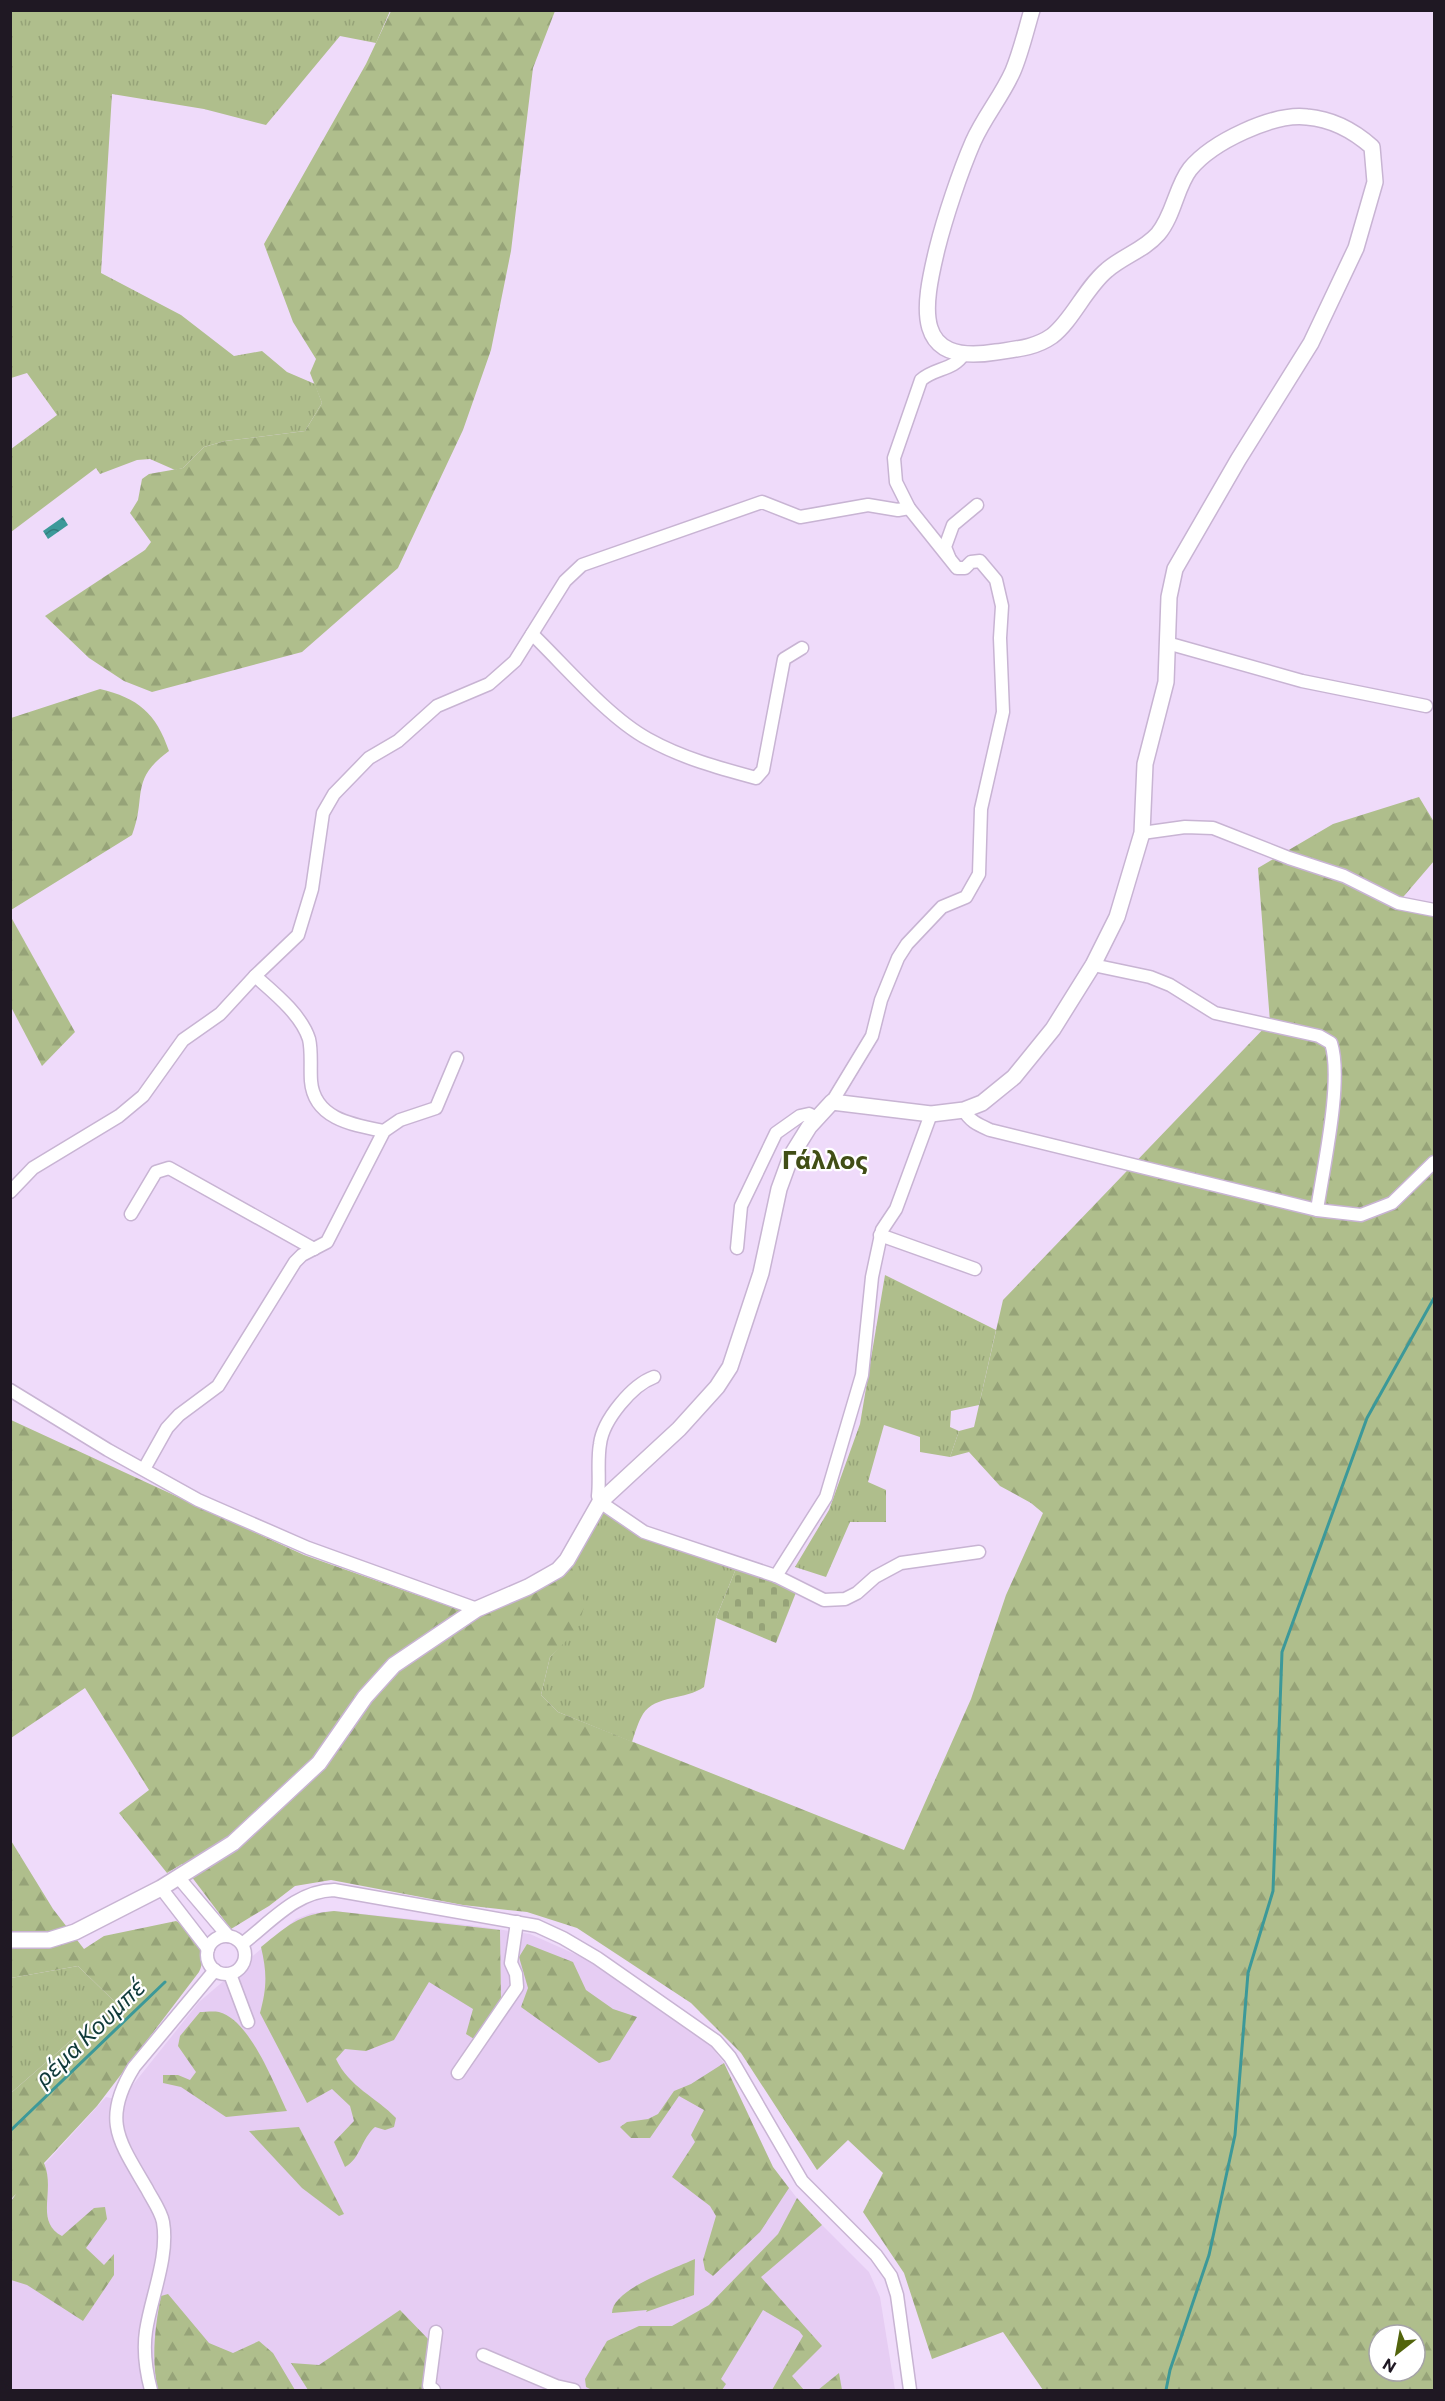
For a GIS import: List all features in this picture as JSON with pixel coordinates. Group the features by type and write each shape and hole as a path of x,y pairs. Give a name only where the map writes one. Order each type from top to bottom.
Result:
{"street":[{"path":"832,1102 931,1114 964,1110 982,1103 1014,1077 1053,1029 1093,965 1117,917 1142,833 1145,764 1151,732 1162,702 1169,597 1175,569 1238,460 1311,343 1356,248 1375,182 1372,147 1362,137 1332,122 1306,117 1283,120 1236,134 1202,157 1189,170 1173,209 1160,232 1147,245 1106,270 1054,334 1035,346 982,354 963,355 948,350 935,340 928,327 926,311 937,248 972,143 1014,68 1032,10"},
{"path":"10,1940 49,1940 75,1932 161,1888 233,1843 278,1805 319,1763 364,1697 394,1665 477,1609 528,1587 558,1570 567,1560 600,1502 679,1429 717,1387 730,1367 761,1273 779,1189 800,1141 832,1102 872,1036 881,1000 903,951 918,930 942,907 966,897 978,874 981,809 1004,712 1000,638 1002,606 996,580 987,567 980,561 971,562 965,568 957,568 909,508 896,482 894,458 921,380 931,371 958,362 963,355"},
{"path":"10,1192 33,1168 119,1116 143,1096 183,1040 220,1014 298,935 312,889 323,813 334,794 369,758 398,741 436,706 489,684 515,661 565,581 582,565 752,503 762,502 800,517 868,505 898,510 909,508"},
{"path":"952,563 945,547 953,525 977,505"},
{"path":"532,634 621,720 646,738 678,754 756,778 763,770 784,659 802,648"},
{"path":"1167,643 1302,681 1426,706"},
{"path":"1142,833 1185,827 1213,828 1289,858 1344,876 1398,903 1434,910"},
{"path":"1093,965 1150,977 1170,985 1215,1013 1318,1035 1332,1043 1336,1059 1317,1210"},
{"path":"255,976 279,998 309,1039 312,1088 327,1114 351,1126 384,1131"},
{"path":"144,1469 167,1428 218,1386 295,1262 327,1242 384,1131 400,1120 436,1108 457,1058"},
{"path":"964,1110 968,1117 990,1130 1317,1210 1361,1215 1392,1203 1434,1162"},
{"path":"737,1248 741,1206 776,1133 800,1116 809,1114 817,1118"},
{"path":"776,1576 826,1497 862,1376 872,1276 880,1235 896,1209 931,1114"},
{"path":"131,1214 156,1172 169,1168 314,1249"},
{"path":"880,1235 975,1269"},
{"path":"654,1377 633,1389 604,1431 600,1444 598,1496 600,1502 644,1532 776,1576 800,1589 832,1601 857,1593 875,1577 901,1563 979,1552"},
{"path":"10,1390 198,1500 308,1548 477,1609"},
{"path":"178,1877 228,1936 242,1944 245,1950 244,1962 236,1972 230,1974 215,1970 209,1963 208,1949 213,1940 228,1936"},
{"path":"161,1888 208,1949"},
{"path":"242,1944 283,1910 316,1890 334,1890 411,1906 517,1922 563,1938 597,1958 703,2031 730,2057 802,2181 876,2255 891,2276 897,2295 910,2391"},
{"path":"458,2073 517,1987 516,1974 511,1963 517,1922"},
{"path":"151,2391 145,2352 146,2333 162,2251 163,2222 124,2150 118,2133 115,2110 124,2082 134,2067 215,1970"},
{"path":"230,1974 248,2022"},
{"path":"434,2391 429,2386 436,2332"},
{"path":"483,2355 556,2386 574,2391"}],"shaded area":[{"path":"334,1911 530,1934 595,1963 709,2044 724,2063 773,2167 803,2206 869,2272 880,2297 895,2390 11,2390 11,2201 106,2097 124,2101 132,2086 199,2002 296,1919 312,1913"}],"green space":[{"path":"11,11 390,11 376,43 340,36 266,125 204,109 112,94 101,273 181,315 234,356 262,351 287,372 315,384 322,403 305,431 225,441 204,447 183,468 175,470 150,459 137,460 100,474 96,468 11,532 11,449 57,415 27,373 11,378"},
{"path":"391,11 555,11 533,68 511,251 491,350 463,430 398,568 302,652 152,692 124,681 89,658 45,616 145,550 151,542 130,513 138,500 142,479 149,474 183,468 204,447 225,441 305,431 322,403 310,373 316,359 293,322 264,244 366,64"},
{"path":"100,689 125,697 144,709 158,727 169,751 148,771 144,780 132,835 11,910 11,718"},
{"path":"1419,797 1434,822 1434,861 1398,903 1434,910 1434,2390 1043,2390 1003,2332 932,2359 904,2273 863,2212 883,2173 848,2140 817,2170 741,2053 691,2003 577,1928 527,1912 463,1905 331,1880 295,1886 269,1906 231,1929 182,1864 167,1873 119,1813 149,1790 85,1688 11,1738 11,1420 304,1555 480,1615 571,1565 585,1604 577,1630 550,1657 541,1695 558,1712 904,1850 971,1699 1006,1595 1043,1513 1031,1503 1000,1486 969,1452 950,1457 959,1431 974,1427 1003,1300 1270,1022 1258,868 1333,824"},
{"path":"11,917 75,1032 42,1066 11,1007"},
{"path":"885,1275 996,1330 979,1405 951,1411 950,1427 959,1431 950,1457 920,1452 920,1437 884,1425 868,1482 886,1490 886,1522 850,1522 826,1577 795,1567 829,1510 860,1424"},
{"path":"605,1510 737,1566 716,1618 704,1687 648,1708 640,1720 632,1742 558,1712 541,1695 550,1657 561,1645 571,1565"},
{"path":"737,1566 797,1590 776,1643 716,1618"},
{"path":"10,1839 53,1909 84,1949 104,1936 176,1921 195,1936 201,1950 202,1964 199,1972 97,2106 44,2163 48,2184 47,2214 54,2230 62,2236 94,2208 105,2207 107,2219 86,2248 104,2265 114,2254 114,2275 83,2321 27,2285 11,2280 11,2201 16,2194 11,2199 11,2093 115,2002 78,1966 11,1978"},
{"path":"334,1911 500,1930 501,2001 474,2039 466,2034 473,2009 429,1982 394,2040 366,2051 345,2049 336,2059 341,2069 355,2084 396,2118 394,2127 385,2130 375,2127 354,2159 345,2167 334,2142 354,2121 350,2106 332,2089 307,2103 260,2013 265,1980 261,1947 286,1927 302,1918"},
{"path":"527,1944 573,1962 586,1990 613,2009 637,2017 610,2060 599,2063 521,2007 528,1988 519,1957"},
{"path":"78,1966 115,2002 11,2093 11,1978"},
{"path":"200,2012 219,2012 230,2017 241,2027 260,2054 287,2111 226,2117 181,2087 163,2083 163,2075 178,2075 190,2080 196,2072 178,2046 180,2036"},
{"path":"724,2063 773,2167 789,2188 760,2232 713,2276 705,2270 703,2260 716,2216 710,2206 672,2177 695,2142 691,2135 704,2110 679,2096 650,2138 631,2138 620,2127 627,2122 648,2119 658,2114 674,2091 691,2084"},
{"path":"299,2127 344,2214 339,2216 302,2188 249,2131"},
{"path":"797,2198 822,2225 761,2277 822,2346 792,2376 804,2390 772,2390 803,2336 799,2331 763,2310 721,2379 726,2384 722,2390 592,2390 586,2387 585,2379 607,2341 639,2326 672,2326 709,2305 778,2234"},
{"path":"695,2259 694,2295 646,2312 647,2310 612,2313 615,2304 633,2288"},
{"path":"168,2294 209,2343 233,2353 259,2341 273,2353 295,2390 158,2390 154,2355 156,2331 161,2296"},
{"path":"400,2310 430,2341 424,2390 308,2390 291,2363 319,2365"},
{"path":"839,2373 842,2390 818,2390"}],"water":[{"path":"63,517 68,525 48,539 43,531"}],"waterway":[{"path":"1166,2390 1170,2370 1209,2255 1235,2135 1248,1973 1273,1891 1282,1652 1367,1418 1434,1298"},
{"name":"ρέμα Κουμπέ","path":"10,2131 165,1982"}],"district":[{"name":"Γάλλος","path":"825,1158"}]}
